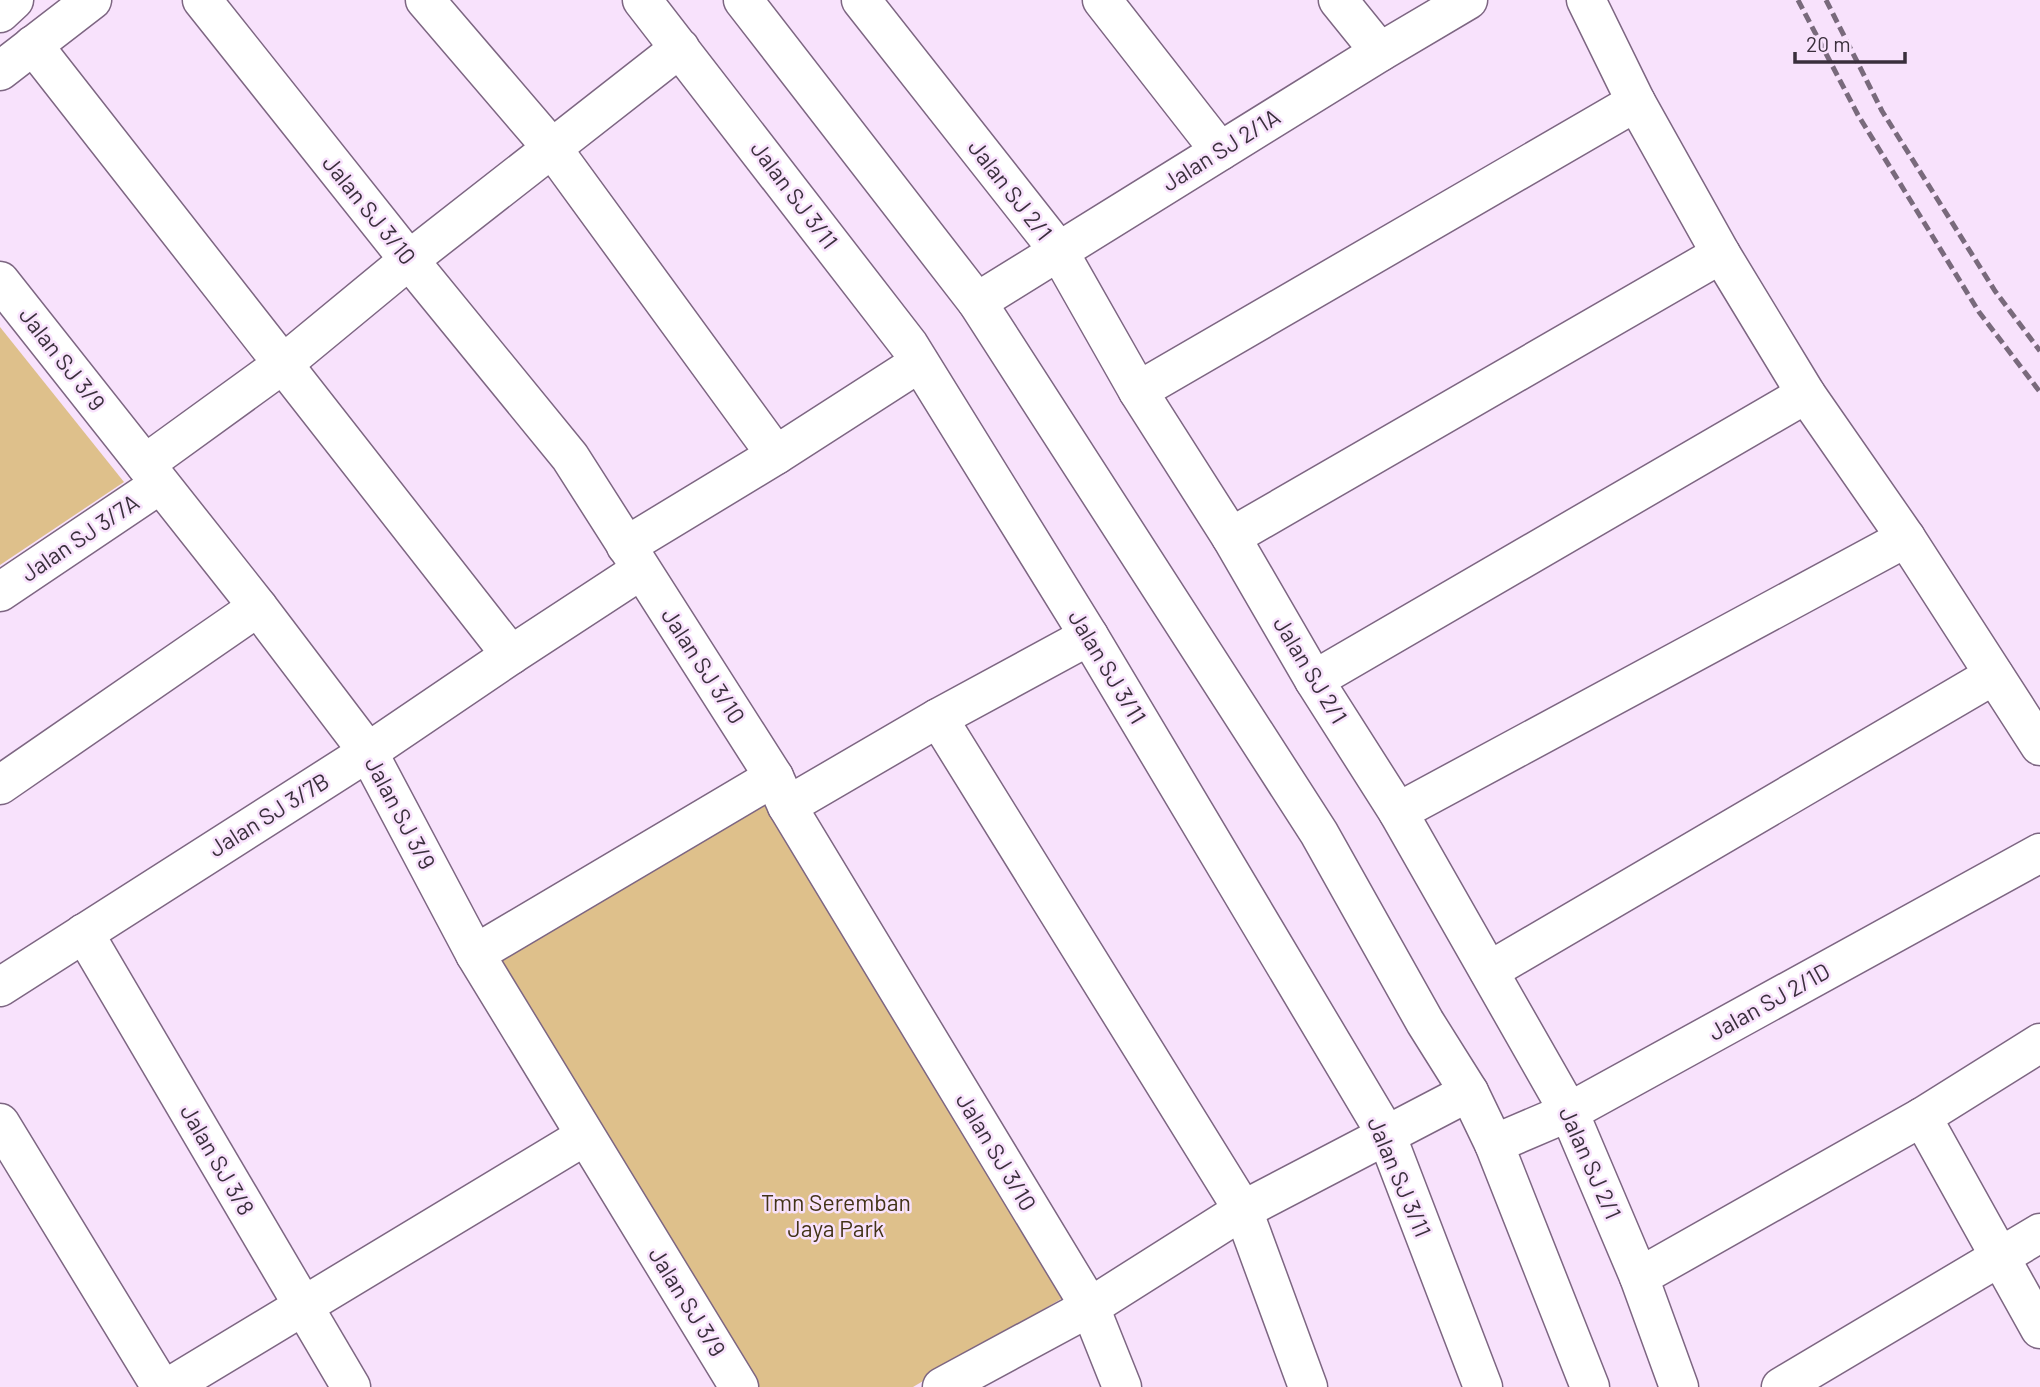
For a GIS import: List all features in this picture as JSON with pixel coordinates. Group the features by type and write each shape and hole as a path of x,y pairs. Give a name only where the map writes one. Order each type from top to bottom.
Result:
{"street":[{"path":"0,13 14,0"},
{"path":"0,71 92,0"},
{"name":"Jalan SJ 3/10","path":"202,0 570,457 781,791 1090,1307 1122,1387"},
{"path":"425,0 552,148 776,455"},
{"name":"Jalan SJ 3/11","path":"642,0 909,345 1089,636 1386,1134 1483,1387"},
{"path":"743,0 977,302 1319,833 1425,1022 1469,1092 1494,1144 1590,1387"},
{"name":"Jalan SJ 2/1","path":"861,0 1058,250 1138,391 1231,537 1314,680 1398,812 1569,1112 1639,1277 1679,1387"},
{"path":"1101,0 1220,152"},
{"path":"1338,0 1380,52"},
{"name":"Jalan SJ 2/1A","path":"977,302 1468,0"},
{"path":"1586,0 1636,102 1721,254 1806,394 1906,538 2040,746"},
{"path":"33,45 511,654"},
{"name":"Jalan SJ 3/7A","path":"0,592 152,474 409,260 680,48"},
{"path":"1138,391 1636,102"},
{"path":"1231,537 1721,254"},
{"name":"Jalan SJ 3/9","path":"0,281 258,607 368,752 475,954 739,1387"},
{"name":"Jalan SJ 3/7B","path":"0,986 368,752 511,654 634,558 776,455 919,363"},
{"path":"1314,680 1806,394"},
{"path":"1398,812 1906,538"},
{"path":"0,785 258,607"},
{"path":"475,954 781,791 938,718 1089,636"},
{"path":"1489,971 1994,675"},
{"path":"938,718 1243,1210 1308,1387"},
{"name":"Jalan SJ 2/1D","path":"1494,1144 1569,1112 2040,853"},
{"name":"Jalan SJ 3/8","path":"83,933 351,1387"},
{"path":"1639,1277 1922,1117 2040,1043"},
{"path":"942,1387 1090,1307 1243,1210 1469,1092"},
{"path":"1922,1117 2040,1329"},
{"path":"0,1123 161,1387"},
{"path":"169,1387 584,1136"},
{"path":"1780,1387 2040,1233"}],"green space":[{"path":"0,327 124,482 0,565"},
{"name":"Tmn Seremban Jaya Park","path":"763,780 1076,1290 913,1387 746,1387 483,956"}],"railway":[{"path":"1798,0 1858,115 1979,312 2040,392"},
{"path":"1826,0 1882,111 1995,291 2040,351"}]}
